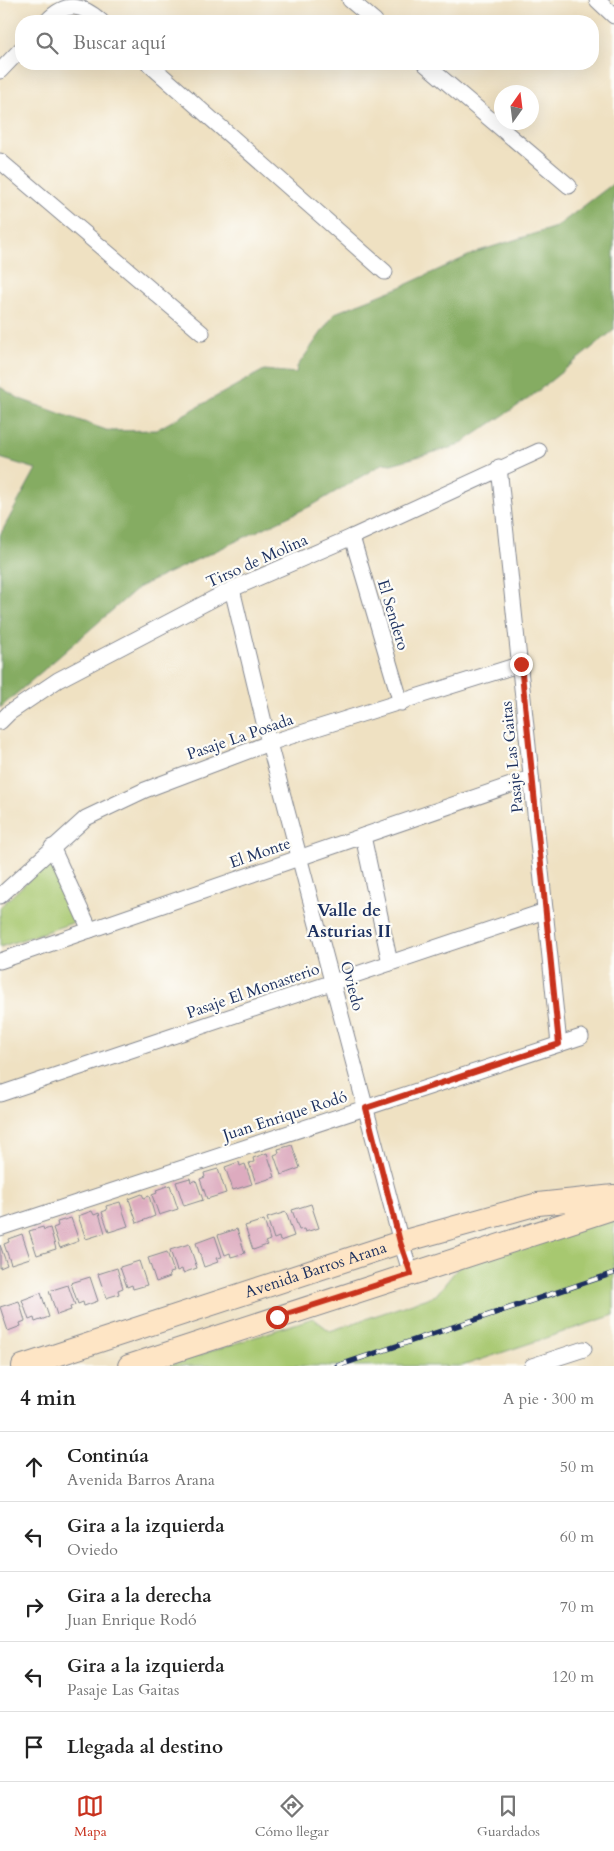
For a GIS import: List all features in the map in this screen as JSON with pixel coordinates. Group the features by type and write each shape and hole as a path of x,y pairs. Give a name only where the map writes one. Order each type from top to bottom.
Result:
{"main road":[{"name":"Avenida Barros Arana","path":"23,1366 400,1242 538,1204 614,1196"},
{"name":"Avenida Barros Arana","path":"129,1366 614,1208"}],"street":[{"path":"350,0 368,15"},
{"path":"597,0 614,16"},
{"path":"54,15 60,10 74,7 92,12 95,15"},
{"path":"0,71 15,55"},
{"path":"156,70 385,272"},
{"path":"432,70 568,186"},
{"path":"0,161 202,333"},
{"name":"Tirso de Molina","path":"0,722 9,713 58,680 232,589 352,537 539,451"},
{"name":"Pasaje Las Gaitas","path":"499,468 521,664 559,1044"},
{"name":"El Sendero","path":"352,537 401,703"},
{"name":"Oviedo","path":"232,589 269,743 400,1242 411,1274"},
{"name":"Pasaje La Posada","path":"0,896 86,818 137,794 269,743 521,664"},
{"name":"El Monte","path":"0,961 531,778"},
{"path":"363,836 390,963"},
{"path":"52,848 90,930"},
{"name":"Pasaje El Monasterio","path":"0,1094 545,911"},
{"name":"Juan Enrique Rodó","path":"0,1228 581,1037"},
{"path":"532,1366 584,1349"}],"green space":[{"path":"614,183 614,330 528,399 457,446 391,464 384,463 313,505 139,587 0,708 0,535 36,469 0,458 0,387 20,399 109,431 156,430 264,370 296,373 297,367 335,313 403,286 479,251 556,227"},
{"path":"54,857 78,921 0,947 0,907"},
{"path":"614,1214 614,1315 462,1366 166,1366 313,1318 330,1331 436,1295 461,1264"}],"building":[{"path":"292,1145 300,1168 281,1175 274,1155 279,1153 278,1149"},
{"path":"267,1153 275,1177 256,1183 249,1163 254,1162 253,1158"},
{"path":"239,1162 240,1166 245,1164 252,1184 233,1190 225,1167"},
{"path":"218,1169 226,1193 207,1199 200,1179 205,1177 204,1173"},
{"path":"190,1178 191,1182 196,1180 203,1200 184,1206 176,1182"},
{"path":"170,1185 178,1209 159,1215 152,1195 157,1193 156,1190"},
{"path":"142,1194 144,1198 149,1196 155,1216 137,1223 129,1199"},
{"path":"120,1202 128,1226 109,1232 102,1212 107,1210 106,1206"},
{"path":"311,1204 319,1228 305,1232 304,1229 299,1230 292,1210"},
{"path":"92,1211 94,1215 99,1213 105,1233 86,1239 78,1216"},
{"path":"286,1212 294,1236 280,1241 279,1237 274,1239 267,1218"},
{"path":"71,1218 79,1241 60,1248 53,1228 58,1226 57,1222"},
{"path":"264,1220 270,1240 265,1242 267,1245 253,1250 245,1226"},
{"path":"43,1227 44,1230 50,1228 56,1249 37,1255 29,1231"},
{"path":"237,1229 245,1253 231,1257 230,1253 225,1255 218,1235"},
{"path":"22,1234 30,1258 11,1264 4,1244 9,1242 8,1239"},
{"path":"215,1236 222,1257 216,1258 218,1262 204,1267 196,1243"},
{"path":"189,1244 197,1268 183,1273 182,1269 177,1271 170,1250"},
{"path":"0,1245 7,1265 0,1268"},
{"path":"167,1252 174,1272 169,1273 170,1277 156,1282 148,1258"},
{"path":"139,1261 147,1285 133,1289 132,1285 127,1287 120,1267"},
{"path":"117,1268 123,1288 118,1290 119,1294 106,1298 98,1274"},
{"path":"90,1277 98,1301 84,1306 83,1302 78,1304 71,1283"},
{"path":"68,1285 75,1305 70,1307 71,1310 57,1315 49,1291"},
{"path":"41,1293 49,1317 35,1322 34,1318 29,1320 22,1300"},
{"path":"19,1301 25,1321 20,1323 21,1326 8,1331 0,1307"}],"railway":[{"path":"337,1366 614,1273"}],"district":[{"name":"Valle de Asturias II","path":"349,920"}],"route":[{"path":"277,1317 411,1274 400,1242 366,1108 559,1044 521,664"}]}
